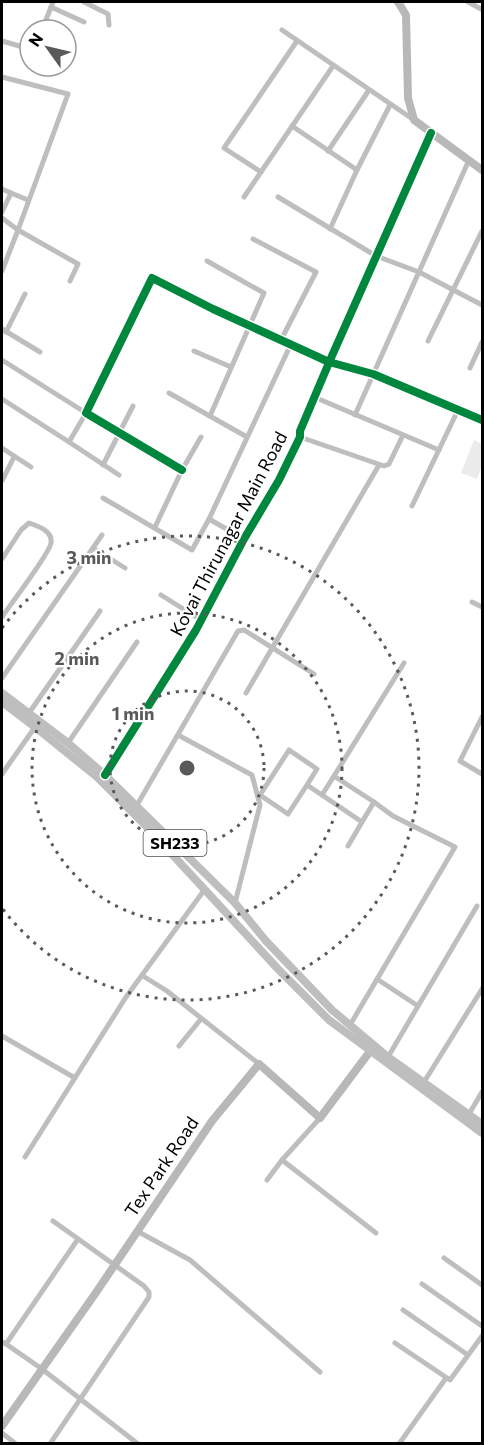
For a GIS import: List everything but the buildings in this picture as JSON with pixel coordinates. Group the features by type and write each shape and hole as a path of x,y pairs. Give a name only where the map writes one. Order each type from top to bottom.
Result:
{"main road":[{"name":"SH233","path":"2,693 68,743 137,805 235,903 332,1010 373,1049 483,1133"},
{"path":"2,702 97,777 329,1020 373,1049"},
{"name":"SH233","path":"373,1049 388,1057 483,1124"}],"street":[{"path":"84,2 108,14 109,25"},
{"path":"398,2 406,15 408,98 414,120"},
{"path":"468,2 482,8"},
{"path":"52,4 84,22"},
{"path":"282,30 483,170"},
{"path":"2,41 18,45"},
{"path":"261,172 224,148 297,41"},
{"path":"244,197 333,66"},
{"path":"2,76 68,94 2,271"},
{"path":"328,151 369,90"},
{"path":"330,229 390,105"},
{"path":"292,126 357,170"},
{"name":"Kovai Thirunagar Main Road","path":"105,775 201,620 244,539 279,480 300,437 300,431 329,362 431,133"},
{"path":"355,415 469,160"},
{"path":"2,189 28,200"},
{"path":"2,212 10,193"},
{"path":"278,197 376,256 418,272 483,305"},
{"path":"2,218 18,230 78,264 70,281"},
{"path":"428,341 483,231"},
{"path":"252,239 316,272 281,340"},
{"path":"207,261 264,292 210,416"},
{"path":"69,442 86,413 152,278 329,362 373,374 483,420"},
{"path":"25,294 4,331 40,352"},
{"path":"470,368 483,342"},
{"path":"103,498 192,550 209,519 291,344"},
{"path":"194,351 231,367"},
{"path":"2,360 182,470"},
{"path":"169,393 247,437"},
{"path":"314,397 439,450"},
{"path":"2,399 119,475"},
{"path":"103,465 133,406"},
{"path":"412,506 458,410"},
{"path":"300,437 379,465 389,464 404,435"},
{"path":"155,527 182,470 201,437"},
{"path":"2,448 31,467"},
{"path":"2,481 15,457"},
{"path":"246,693 379,465"},
{"path":"209,519 244,539"},
{"path":"2,559 21,530 29,523 42,527 51,538 51,544 2,617"},
{"path":"2,678 102,535"},
{"path":"93,548 125,568"},
{"path":"161,595 201,620"},
{"path":"472,602 483,607"},
{"path":"29,713 100,611"},
{"path":"137,805 238,631 244,630 314,674"},
{"path":"68,743 137,642"},
{"path":"322,795 404,663"},
{"path":"483,717 460,761 483,774"},
{"path":"2,774 35,726"},
{"path":"178,735 252,776 260,805 235,903"},
{"path":"289,750 317,770 307,785 288,814 260,795 289,750"},
{"path":"334,776 393,816 455,848 350,1025"},
{"path":"307,785 362,822"},
{"path":"348,846 375,802"},
{"path":"25,1156 126,997 205,889"},
{"path":"388,1057 477,906"},
{"path":"142,976 167,991 259,1064 320,1118"},
{"path":"377,979 417,1006"},
{"path":"424,1082 483,989"},
{"path":"179,1046 201,1019"},
{"path":"2,1036 75,1078"},
{"path":"267,1180 320,1118 373,1049"},
{"name":"Tex Park Road","path":"2,1426 212,1120 259,1064"},
{"path":"469,1114 483,1092"},
{"path":"282,1160 376,1233"},
{"path":"50,1443 149,1297 149,1292 144,1286 53,1221"},
{"path":"137,1231 190,1260 320,1372"},
{"path":"78,1239 4,1343 42,1369 138,1443"},
{"path":"444,1258 483,1285"},
{"path":"422,1284 483,1326"},
{"path":"403,1310 468,1355"},
{"path":"395,1343 450,1380 483,1336"},
{"path":"399,1443 446,1378"},
{"path":"2,1433 16,1443"}],"shaded area":[{"path":"474,440 482,444 482,466 477,479 461,473"}],"cycle path":[{"path":"105,775 196,630 244,539 279,480 300,437 300,431 331,358 431,133"},
{"path":"182,470 86,413 152,278 213,309 329,362 373,374 482,420"}]}
